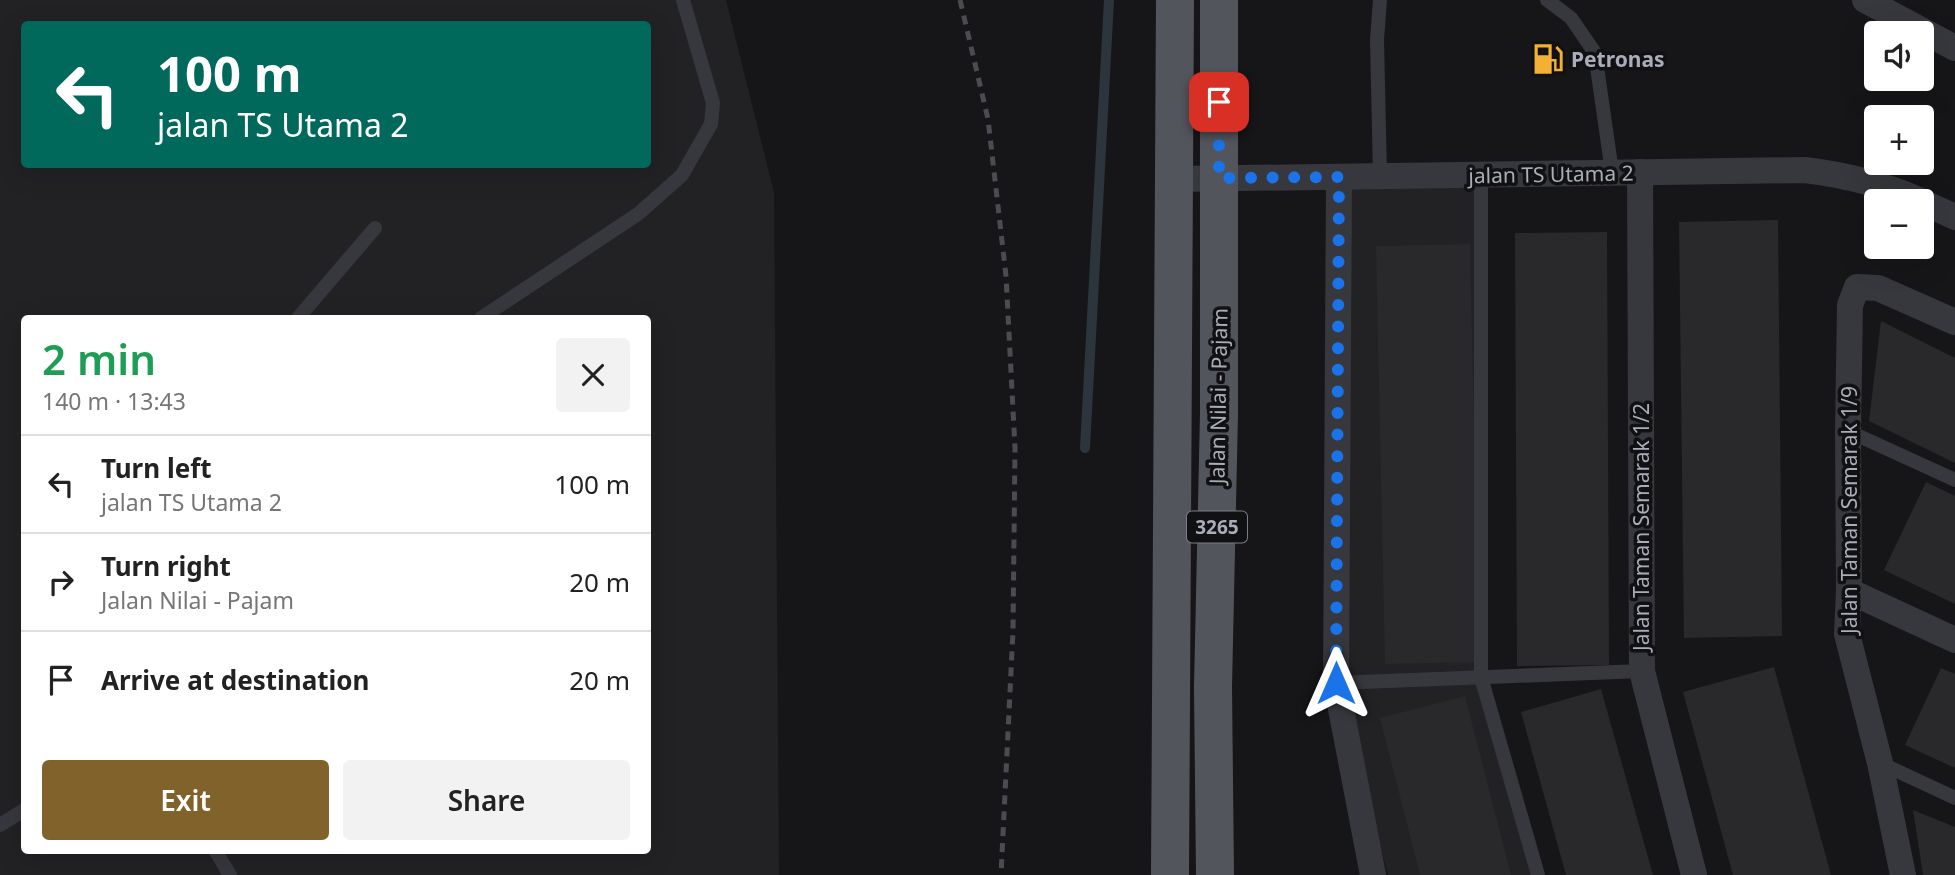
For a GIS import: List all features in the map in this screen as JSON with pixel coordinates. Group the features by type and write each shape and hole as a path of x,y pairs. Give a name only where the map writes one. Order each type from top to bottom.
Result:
{"main road":[{"name":"Jalan Nilai - Pajam","path":"1170,875 1175,0"},
{"name":"Jalan Nilai - Pajam","path":"1215,875 1213,687 1219,412 1219,0"}],"street":[{"path":"1865,0 1955,48"},
{"name":"jalan TS Utama 2","path":"1175,179 1805,170 1843,174 1893,189"},
{"name":"Jalan Taman Semarak 1/2","path":"1640,172 1642,671 1694,875"},
{"path":"1339,177 1336,683 1373,875"},
{"name":"jalan TS Utama 2","path":"1934,207 1955,216"},
{"name":"Jalan Taman Semarak 1/9","path":"1903,875 1880,764 1847,634 1850,305 1857,287 1878,288 1955,322"},
{"path":"1849,591 1955,640"}],"lane":[{"path":"486,315 638,215 682,175 711,124 713,103 683,0"},
{"path":"1380,0 1377,40 1380,176"},
{"path":"1547,0 1571,18 1595,53 1612,173"},
{"path":"1481,175 1482,677 1538,875"},
{"path":"301,315 375,228"},
{"path":"1848,431 1955,480"},
{"path":"1336,683 1642,671"},
{"path":"1880,764 1955,798"},
{"path":"0,825 21,812"},
{"path":"217,854 230,875"}],"shaded area":[{"path":"0,0 726,0 774,193 779,875 0,875"},
{"path":"1484,166 1486,679 1540,875 1388,875 1336,679 1338,173"}],"building":[{"path":"1778,220 1782,636 1684,638 1679,222"},
{"path":"1607,232 1609,665 1517,666 1515,233"},
{"path":"1470,244 1479,662 1385,664 1376,246"},
{"path":"1881,321 1955,358 1955,463 1869,421"},
{"path":"1926,482 1955,496 1955,604 1884,570"},
{"path":"1774,667 1831,875 1733,875 1683,692"},
{"path":"1941,668 1955,674 1955,768 1905,745"},
{"path":"1601,689 1653,875 1566,875 1521,712"},
{"path":"1465,696 1511,875 1420,875 1380,718"},
{"path":"1913,810 1955,827 1955,875 1923,875"}],"waterway":[{"path":"1085,448 1109,0"}],"railway":[{"path":"960,0 988,119 1006,276 1015,448 1013,631 1001,875"}],"place":[{"name":"Petronas","path":"1548,59"}],"route":[{"path":"1219,102 1219,178 1339,177 1336,683"}]}
